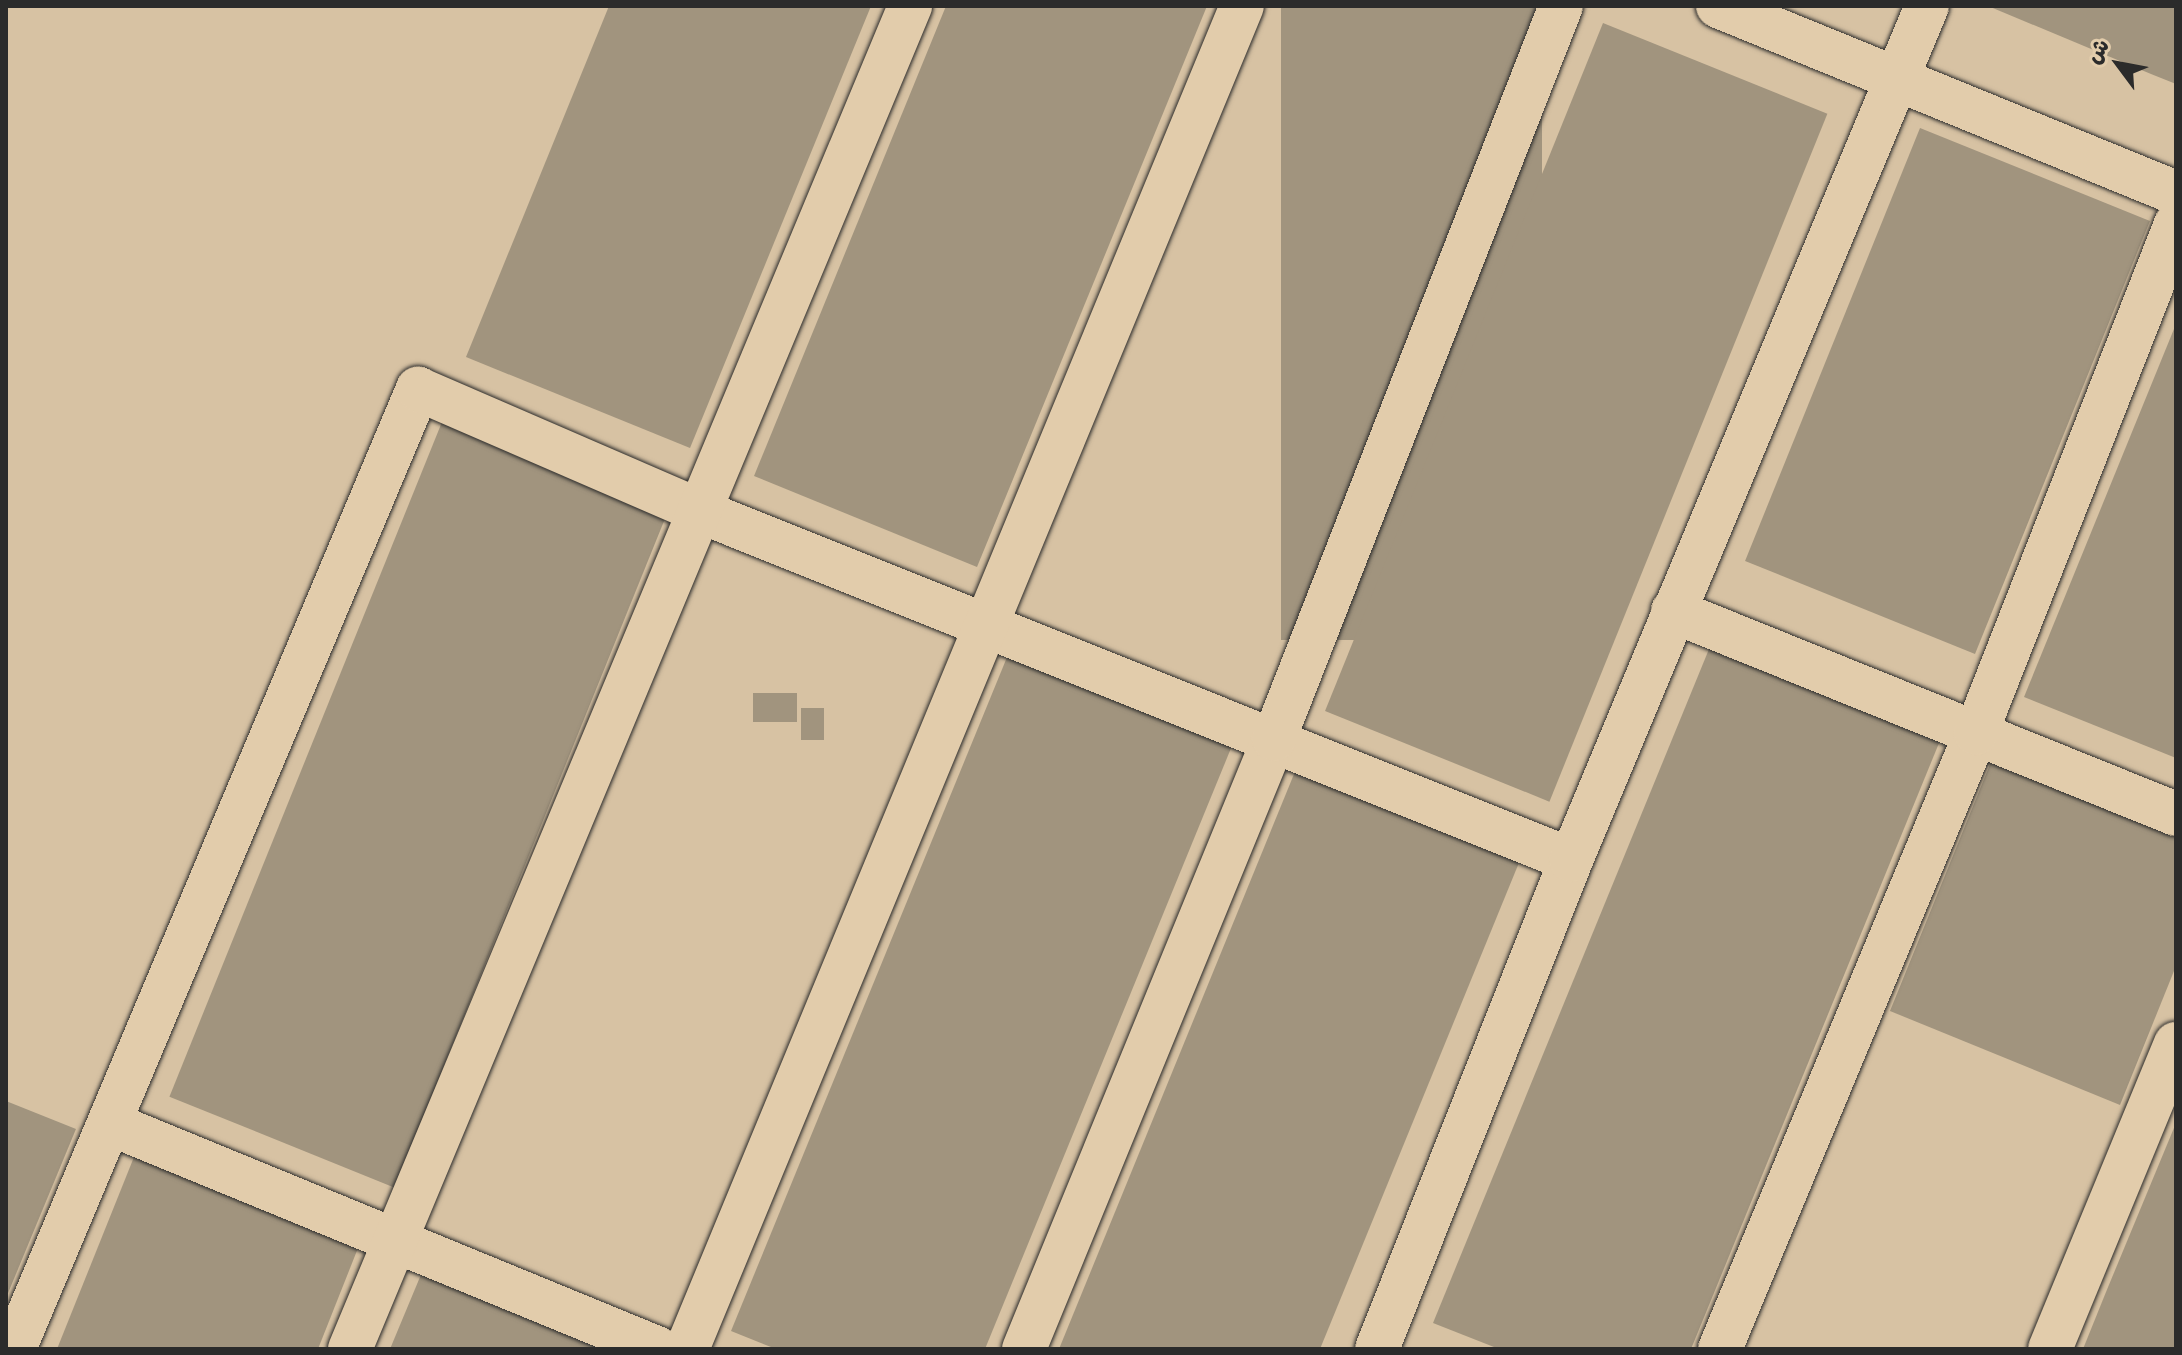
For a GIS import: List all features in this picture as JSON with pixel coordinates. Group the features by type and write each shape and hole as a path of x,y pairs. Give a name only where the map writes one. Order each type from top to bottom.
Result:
{"street":[{"path":"350,1349 702,512 910,6"},
{"path":"687,1349 988,627 1242,6"},
{"path":"1024,1349 1274,739 1561,6"},
{"path":"1718,6 2176,193"},
{"path":"1385,1346 1571,860 1927,6"},
{"path":"1720,1349 1976,733 2176,224"},
{"path":"14,1349 418,389 702,512 1571,860"},
{"path":"1673,611 2176,814"},
{"path":"2050,1349 2176,1044"},
{"path":"111,1124 659,1349"}],"building":[{"path":"609,6 871,6 690,448 466,357"},
{"path":"946,6 1207,6 977,567 754,476"},
{"path":"1281,6 1542,6 1542,640 1281,640"},
{"path":"1988,6 2176,6 2176,84 2151,74"},
{"path":"1603,23 1827,114 1549,802 1325,711"},
{"path":"1920,128 2150,221 1975,654 1745,561"},
{"path":"2176,324 2176,758 2024,697"},
{"path":"444,417 669,508 395,1188 169,1097"},
{"path":"1716,632 1946,726 1691,1349 1499,1349 1433,1323"},
{"path":"1012,645 1236,736 985,1349 776,1349 731,1331"},
{"path":"753,693 797,693 797,722 753,722"},
{"path":"801,708 824,708 824,740 801,740"},
{"path":"1995,752 2176,826 2176,966 2120,1105 1890,1011"},
{"path":"1301,757 1525,848 1320,1349 1059,1349"},
{"path":"6,1101 76,1129 6,1298"},
{"path":"2176,1123 2176,1349 2083,1349 2106,1292"},
{"path":"138,1147 362,1238 318,1349 57,1349"},
{"path":"425,1265 632,1349 390,1349"}]}
